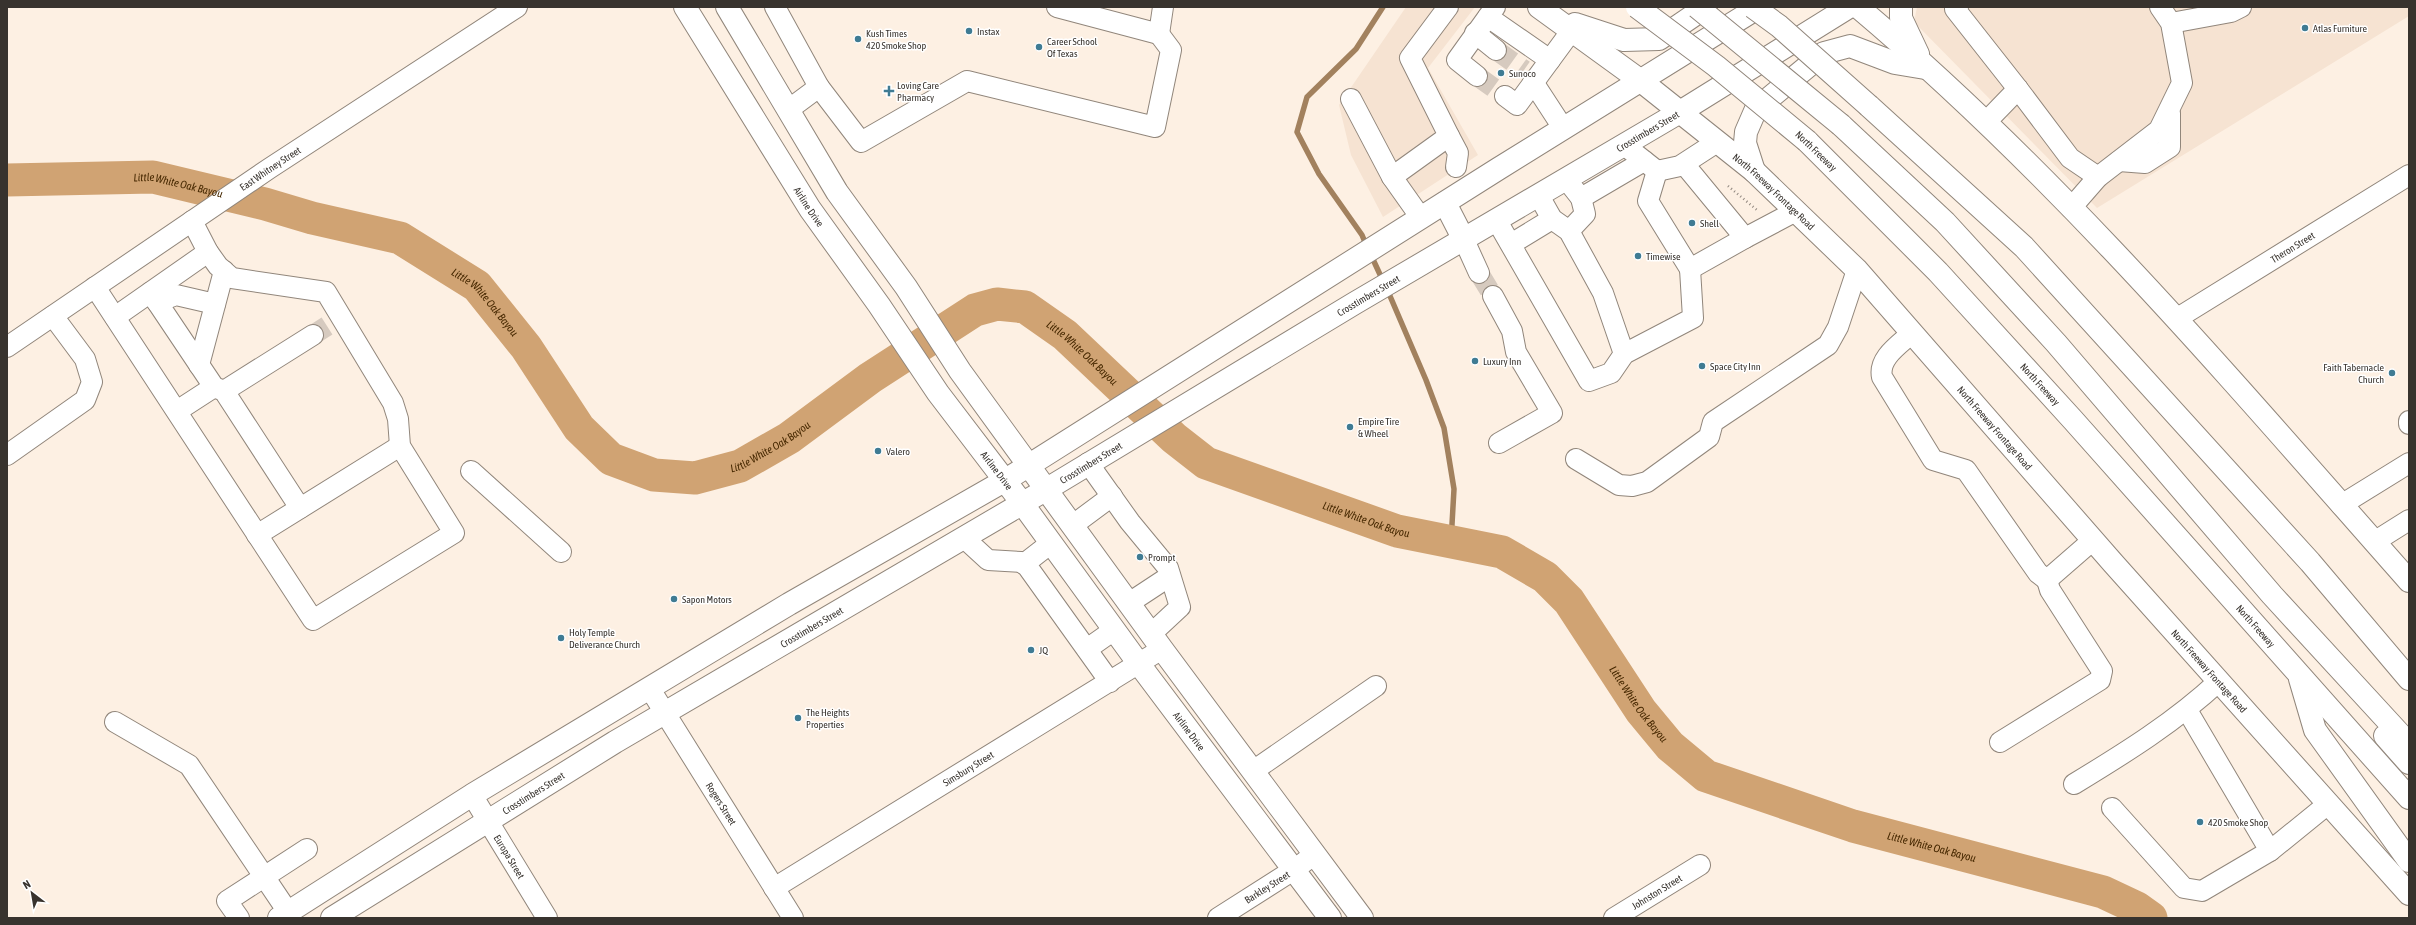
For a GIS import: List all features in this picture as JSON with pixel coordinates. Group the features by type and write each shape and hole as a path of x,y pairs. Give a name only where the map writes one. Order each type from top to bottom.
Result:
{"main road":[{"name":"Airline Drive","path":"685,7 810,209 879,305 938,393 1022,503 1139,664 1295,869 1330,918"},
{"path":"727,7 837,192 906,287 960,372 1030,464 1129,603 1362,918"},
{"name":"North Freeway","path":"1637,7 1716,66 1807,141 1938,272 2078,426 2409,798"},
{"path":"1697,7 1840,124 1945,222 2056,342 2272,595 2409,744"},
{"path":"1556,18 1624,40 1659,39 1706,7"},
{"path":"1753,7 1778,26 1869,106 2024,247 2310,562 2409,679"},
{"path":"291,914 472,795 789,604 1004,481 1095,425 1420,218 1759,7"},
{"name":"Crosstimbers Street","path":"332,918 489,822 615,742 1047,489 1355,303 1539,196 1680,112 1849,7"},
{"path":"1858,7 1986,122 2071,208 2176,319 2409,581"},
{"path":"1901,7 1901,18 1906,31 1925,68"},
{"name":"North Freeway Frontage Road","path":"1556,18 1641,81 1754,171 1857,270 2093,540 2409,894"},
{"path":"1754,171 1745,143 1746,132 1756,109 1824,53 1850,46 1895,63 1925,68"},
{"path":"810,209 837,192"},
{"path":"1445,203 1464,240"},
{"path":"1256,322 1275,351"},
{"path":"2272,595 2310,653 2409,763"},
{"path":"789,604 806,630"},
{"path":"2298,672 2315,730 2409,861"}],"street":[{"name":"East Whitney Street","path":"7,347 270,168 516,7"},
{"path":"775,7 818,87 861,142 967,80 1155,127 1171,50 1159,34 1057,7"},
{"path":"1159,34 1163,7"},
{"path":"1448,7 1410,58 1458,153 1456,167"},
{"path":"1958,7 1955,9 2070,158 2098,177"},
{"path":"2071,208 2098,177 2160,130 2182,82 2166,15 2231,12 2240,7"},
{"path":"1477,76 1456,60 1491,12 1550,60"},
{"path":"1505,96 1517,105 1531,77 1550,60 1556,18"},
{"path":"1475,33 1496,50"},
{"path":"1531,77 1563,128"},
{"path":"788,110 818,87"},
{"path":"1986,122 2018,89"},
{"path":"1351,99 1392,177 1420,218"},
{"path":"1392,177 1449,136"},
{"path":"1581,198 1650,166 1684,164 1717,142"},
{"path":"1624,145 1650,166"},
{"path":"1684,164 1745,238"},
{"path":"1497,221 1589,381 1611,372 1624,354 1693,318 1690,269 1648,200 1650,166"},
{"name":"Theron Street","path":"2176,319 2409,175"},
{"path":"1566,179 1581,198 1585,214 1569,231"},
{"path":"1539,196 1552,219 1569,231 1603,293 1624,354"},
{"path":"1690,269 1796,210"},
{"path":"1511,244 1552,219"},
{"path":"95,287 312,620 454,533 400,446 398,419 393,403 328,326 326,292 232,278 224,271 186,225"},
{"path":"1464,240 1479,273"},
{"path":"115,317 154,297 208,252"},
{"path":"1576,459 1619,485 1632,486 1647,482 1709,437 1713,422 1828,345 1838,327 1857,270"},
{"path":"199,366 224,271"},
{"path":"154,297 176,295 215,304"},
{"path":"1493,296 1512,331 1516,352 1552,413 1499,443"},
{"path":"154,297 199,366 219,389 300,508"},
{"path":"7,455 85,400 92,382 86,359 53,316"},
{"path":"177,411 219,389 328,326"},
{"path":"1912,333 1883,360 1881,365 1882,377 1933,460 1966,470 2038,574 2047,580 2050,590 2102,671 2100,680 2000,742"},
{"path":"257,536 400,446"},
{"path":"1088,463 1168,568 1170,576 1129,603"},
{"path":"2342,505 2409,463"},
{"path":"471,471 561,552"},
{"path":"1073,525 1112,496"},
{"path":"2374,542 2409,520"},
{"path":"964,538 988,560 1024,564 1027,566 1110,682"},
{"path":"2047,580 2093,540"},
{"path":"1024,564 1051,543"},
{"name":"Simsbury Street","path":"774,888 1139,664 1180,607 1170,576"},
{"path":"1087,649 1114,630"},
{"path":"2074,784 2125,753 2187,710 2219,682"},
{"path":"1253,771 1376,686"},
{"name":"Rogers Street","path":"650,689 793,918"},
{"path":"2187,710 2270,850"},
{"path":"115,722 189,765 291,914"},
{"name":"Europa Street","path":"472,795 547,918"},
{"path":"2112,808 2184,888 2202,891 2270,850 2328,804"},
{"path":"239,918 227,900 307,849"},
{"name":"Barkley Street","path":"1218,918 1295,869 1315,854"},
{"name":"Johnston Street","path":"1614,918 1700,866"}],"shaded area":[{"path":"1406,7 1475,7 1428,68 1478,155 1383,217 1351,155 1339,105"},
{"path":"1917,7 2409,7 2409,16 2097,208 1914,22"}],"waterway":[{"path":"1367,247 1362,235 1319,174 1297,132 1307,97 1356,49 1383,7"},
{"name":"Little White Oak Bayou","path":"7,180 153,177 265,204 312,218 400,238 477,286 526,347 579,428 611,459 654,475 695,478 740,466 789,438 870,378 975,310 997,304 1025,307 1065,335 1174,438 1206,463 1397,531 1502,552 1545,577 1569,601 1641,711 1670,746 1706,776 1853,826 2103,892 2137,908 2151,918"},
{"path":"1371,255 1383,281"},
{"path":"1387,289 1426,380 1444,428 1454,489 1451,542"}],"tunnel":[{"path":"1496,50 1524,70"},
{"path":"1477,76 1505,96"},
{"path":"1479,273 1493,296"},
{"path":"313,335 327,326"}],"place":[{"name":"Atlas Furniture","path":"2305,28"},
{"name":"Instax","path":"969,31"},
{"name":"Kush Times 420 Smoke Shop","path":"858,39"},
{"name":"Career School Of Texas","path":"1039,47"},
{"name":"Sunoco","path":"1501,73"},
{"name":"Loving Care Pharmacy","path":"889,91"},
{"name":"Shell","path":"1692,223"},
{"name":"Timewise","path":"1638,256"},
{"name":"Luxury Inn","path":"1475,361"},
{"name":"Space City Inn","path":"1702,366"},
{"name":"Faith Tabernacle Church","path":"2392,373"},
{"name":"Empire Tire & Wheel","path":"1350,427"},
{"name":"Valero","path":"878,451"},
{"name":"Prompt","path":"1140,557"},
{"name":"Sapon Motors","path":"674,599"},
{"name":"Holy Temple Deliverance Church","path":"561,638"},
{"name":"JQ","path":"1031,650"},
{"name":"The Heights Properties","path":"798,718"},
{"name":"420 Smoke Shop","path":"2200,822"}]}
